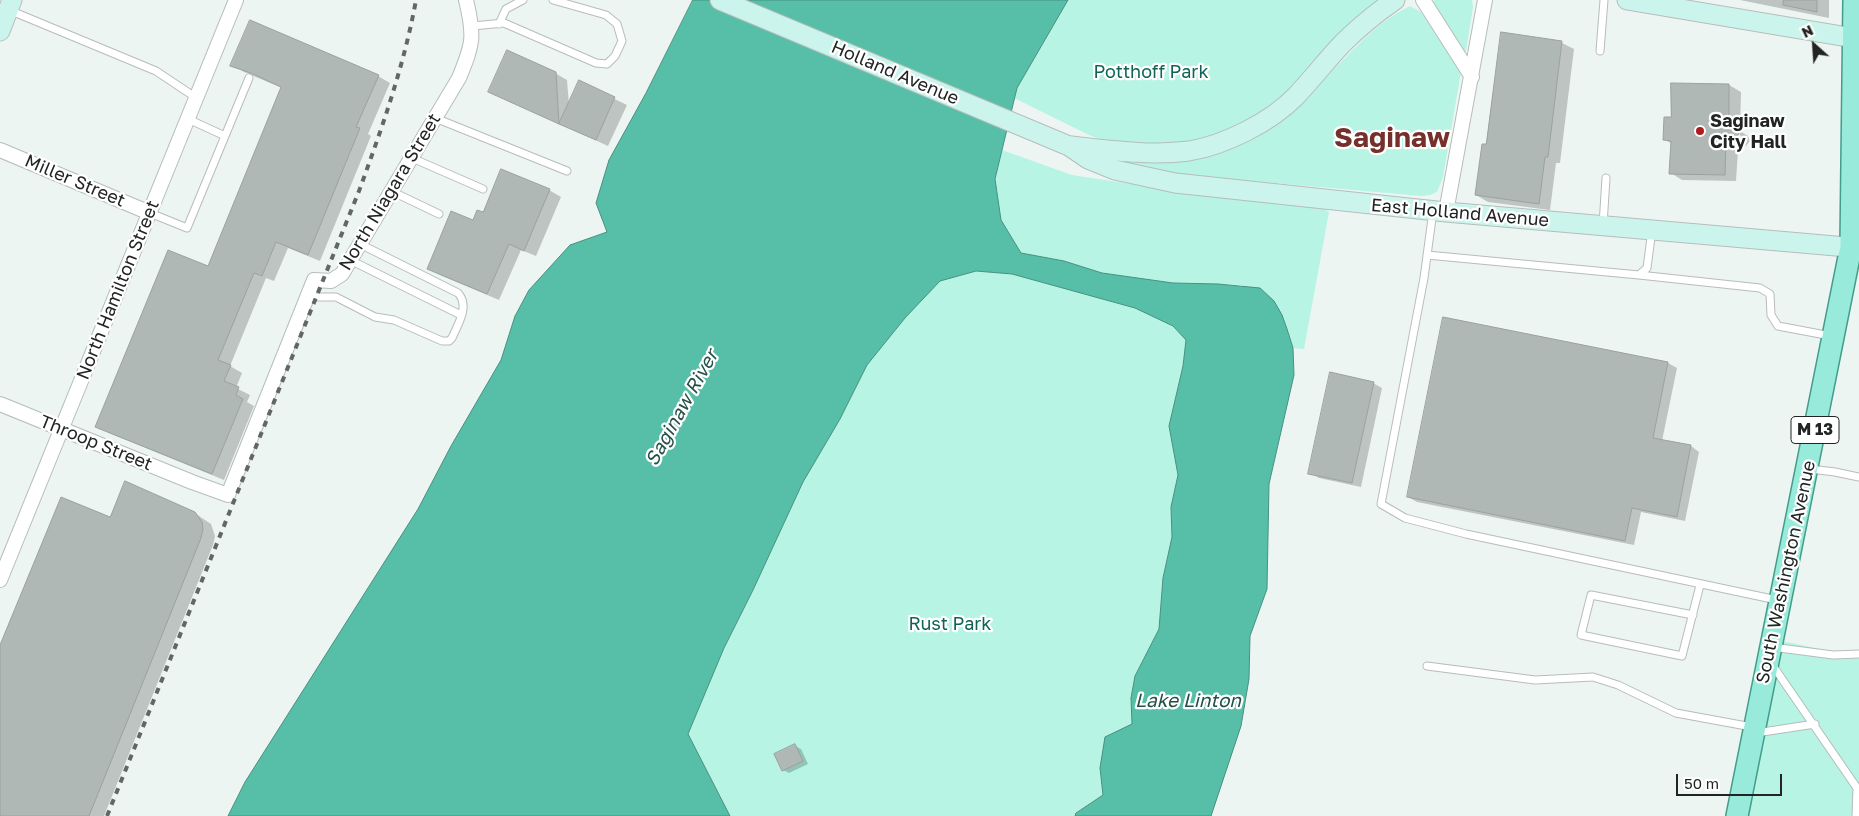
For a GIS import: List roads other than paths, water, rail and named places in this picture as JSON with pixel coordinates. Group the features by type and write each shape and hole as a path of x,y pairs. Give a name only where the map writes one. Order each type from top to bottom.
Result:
{"main road":[{"name":"Holland Avenue","path":"720,0 1069,146"},
{"path":"1069,146 1135,152 1189,150 1228,140 1261,123 1295,97 1342,44 1394,0"},
{"path":"1627,0 1856,40"},
{"name":"South Washington Avenue","path":"1737,816 1834,336 1855,248 1856,40 1854,0"},
{"path":"0,31 10,5"},
{"name":"East Holland Avenue","path":"1069,146 1088,159 1115,170 1175,183 1439,212 1855,248"}],"street":[{"name":"North Hamilton Street","path":"0,580 236,0"},
{"name":"North Niagara Street","path":"192,482 228,495 314,280 331,281 342,274 459,78 472,43 473,26 466,0"},
{"path":"1423,0 1472,77"},
{"path":"1439,212 1472,77 1485,0"},
{"name":"Miller Street","path":"0,150 150,213"},
{"name":"Throop Street","path":"0,404 192,482"}],"lane":[{"path":"499,24 506,9 523,0"},
{"path":"473,26 504,23 596,64 608,64 615,56 622,41 617,24 606,15 553,0"},
{"path":"1600,51 1604,0"},
{"path":"10,5 156,71 195,97"},
{"path":"150,213 187,228 249,78"},
{"path":"435,118 567,171"},
{"path":"188,119 225,136"},
{"path":"412,158 483,189"},
{"path":"1603,225 1606,178"},
{"path":"391,191 439,214"},
{"path":"1439,212 1427,255 1381,504 1405,518 1457,532 1780,601"},
{"path":"1639,275 1647,268 1652,229"},
{"path":"308,296 336,297 376,317 394,320 442,341 449,341 452,338 464,304 458,293 360,244"},
{"path":"1427,255 1760,288 1770,294 1771,315 1778,326 1834,336"},
{"path":"350,260 461,315"},
{"path":"1807,469 1859,477"},
{"path":"1693,615 1591,594 1582,634 1682,656 1693,615 1700,585"},
{"path":"1769,652 1833,655 1859,654"},
{"path":"1769,652 1858,787 1856,816"},
{"path":"1427,666 1535,680 1594,677 1618,685 1676,713 1754,731 1815,724"}],"water":[{"path":"693,0 1068,0 1017,88 995,179 1001,220 1021,253 1064,261 1102,273 1173,283 1218,284 1260,288 1274,301 1282,315 1293,348 1294,375 1269,484 1267,589 1250,636 1249,679 1241,726 1211,816 1075,816 1076,813 1103,795 1100,768 1105,737 1132,724 1131,698 1135,676 1159,629 1163,578 1172,537 1171,507 1178,475 1169,426 1183,366 1186,340 1173,326 1135,308 1012,274 976,271 940,281 905,318 867,365 840,419 803,482 724,648 688,734 730,816 228,816 245,782 418,509 451,446 501,360 515,316 529,290 570,245 607,232 596,203 609,160 646,93"}],"railway":[{"path":"107,816 359,191 399,73 416,0"}],"place":[{"name":"Saginaw City Hall","path":"1700,131"}],"district":[{"name":"Saginaw","path":"1392,138"}],"park label":[{"name":"Potthoff Park","path":"1151,72"},
{"name":"Rust Park","path":"950,624"}],"water label":[{"name":"Saginaw River","path":"682,408"},
{"name":"Lake Linton","path":"1188,701"}]}
